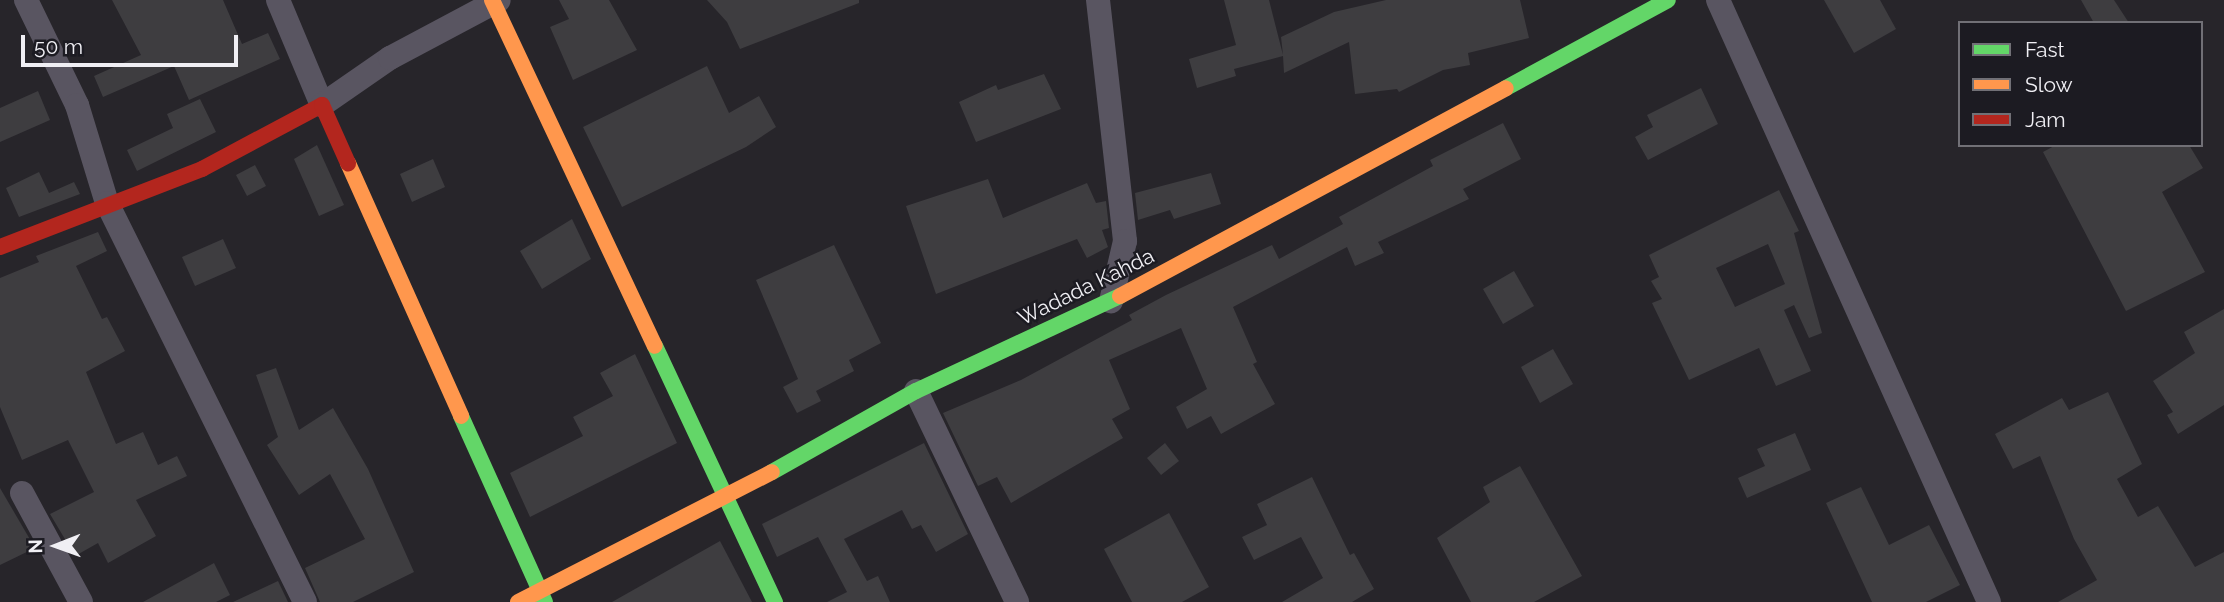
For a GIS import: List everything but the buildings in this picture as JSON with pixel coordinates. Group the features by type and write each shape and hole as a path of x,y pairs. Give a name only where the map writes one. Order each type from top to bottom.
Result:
{"street":[{"path":"26,0 76,105 107,202 305,602"},
{"path":"278,0 322,105 542,596"},
{"path":"1098,0 1125,241 1111,301"},
{"name":"Wadada Kahda","path":"518,602 542,596 729,496 916,391 1111,301 1668,0"},
{"path":"1718,0 1989,602"},
{"path":"0,247 107,202 202,169 322,105 390,58 495,1 729,496 775,602"},
{"path":"916,391 1017,602"},
{"path":"22,493 81,602"}],"traffic: fast":[{"path":"1506,88 1668,0"},
{"path":"772,472 916,391 1120,296"},
{"path":"655,346 775,602"},
{"path":"461,416 545,602"}],"traffic: slow":[{"path":"492,0 655,346"},
{"path":"1120,296 1506,88"},
{"path":"348,163 461,416"},
{"path":"518,602 772,472"}],"traffic: jam":[{"path":"0,247 202,169 322,105 348,163"}]}
